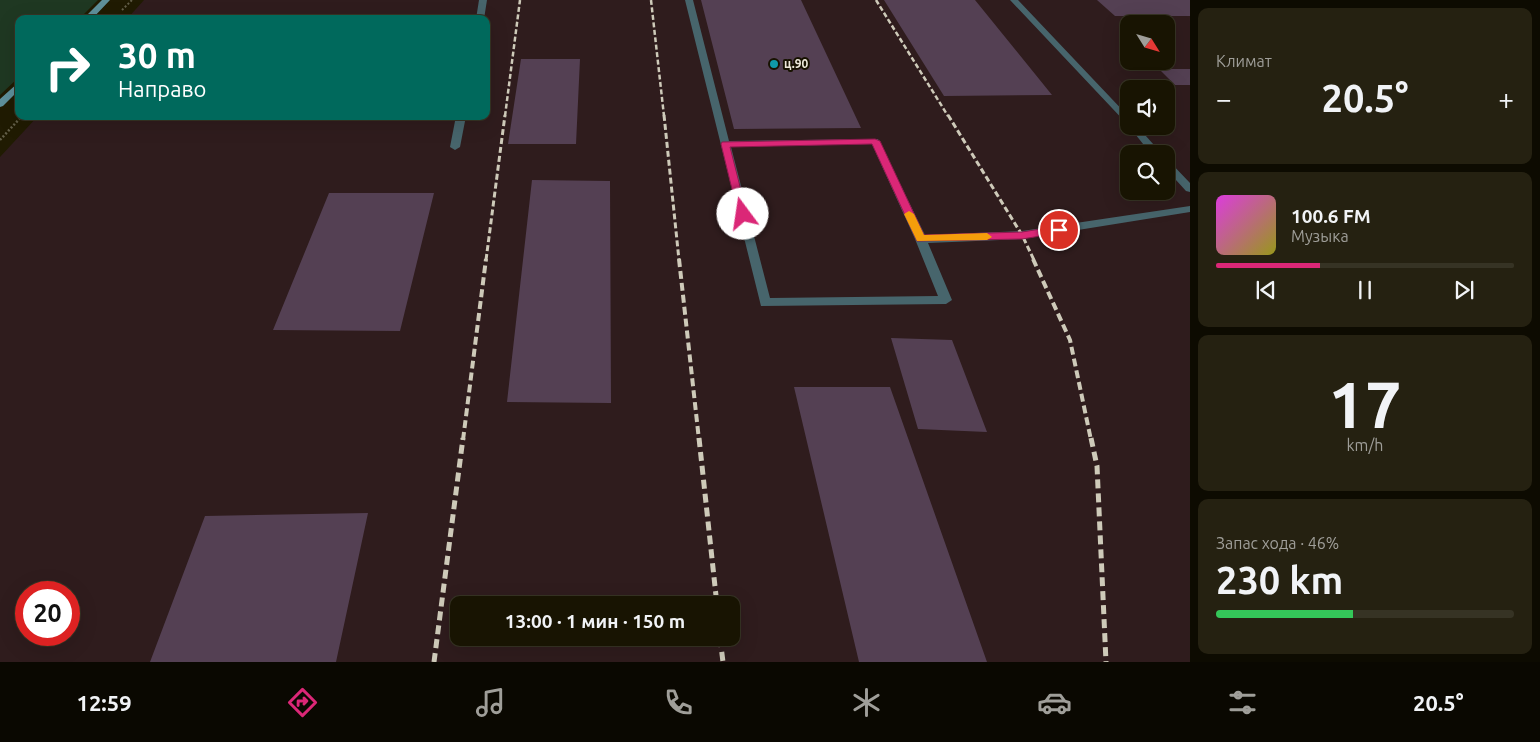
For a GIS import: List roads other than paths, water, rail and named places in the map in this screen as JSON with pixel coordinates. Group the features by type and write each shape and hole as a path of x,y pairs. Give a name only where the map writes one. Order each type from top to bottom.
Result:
{"main road":[{"path":"91,15 106,0"},
{"path":"0,104 15,89"}],"lane":[{"path":"481,15 483,0"},
{"path":"689,0 725,144 765,303 946,300 921,239 875,141 725,144"},
{"path":"1014,0 1120,113"},
{"path":"455,147 460,120"},
{"path":"1140,135 1149,145"},
{"path":"1175,173 1190,189"},
{"path":"921,239 1022,235 1190,209"}],"railway":[{"path":"505,116 520,0"},
{"path":"651,0 664,116"},
{"path":"876,0 948,116"},
{"path":"486,260 505,115"},
{"path":"664,115 679,260"},
{"path":"948,115 1022,235 1034,260"},
{"path":"463,440 486,259"},
{"path":"679,259 699,440"},
{"path":"1033,259 1070,340 1091,440"},
{"path":"434,662 463,438"},
{"path":"699,438 716,596"},
{"path":"1091,438 1097,466 1106,662"},
{"path":"721,646 723,662"}],"place":[{"name":"ц.90","path":"774,64"}]}
